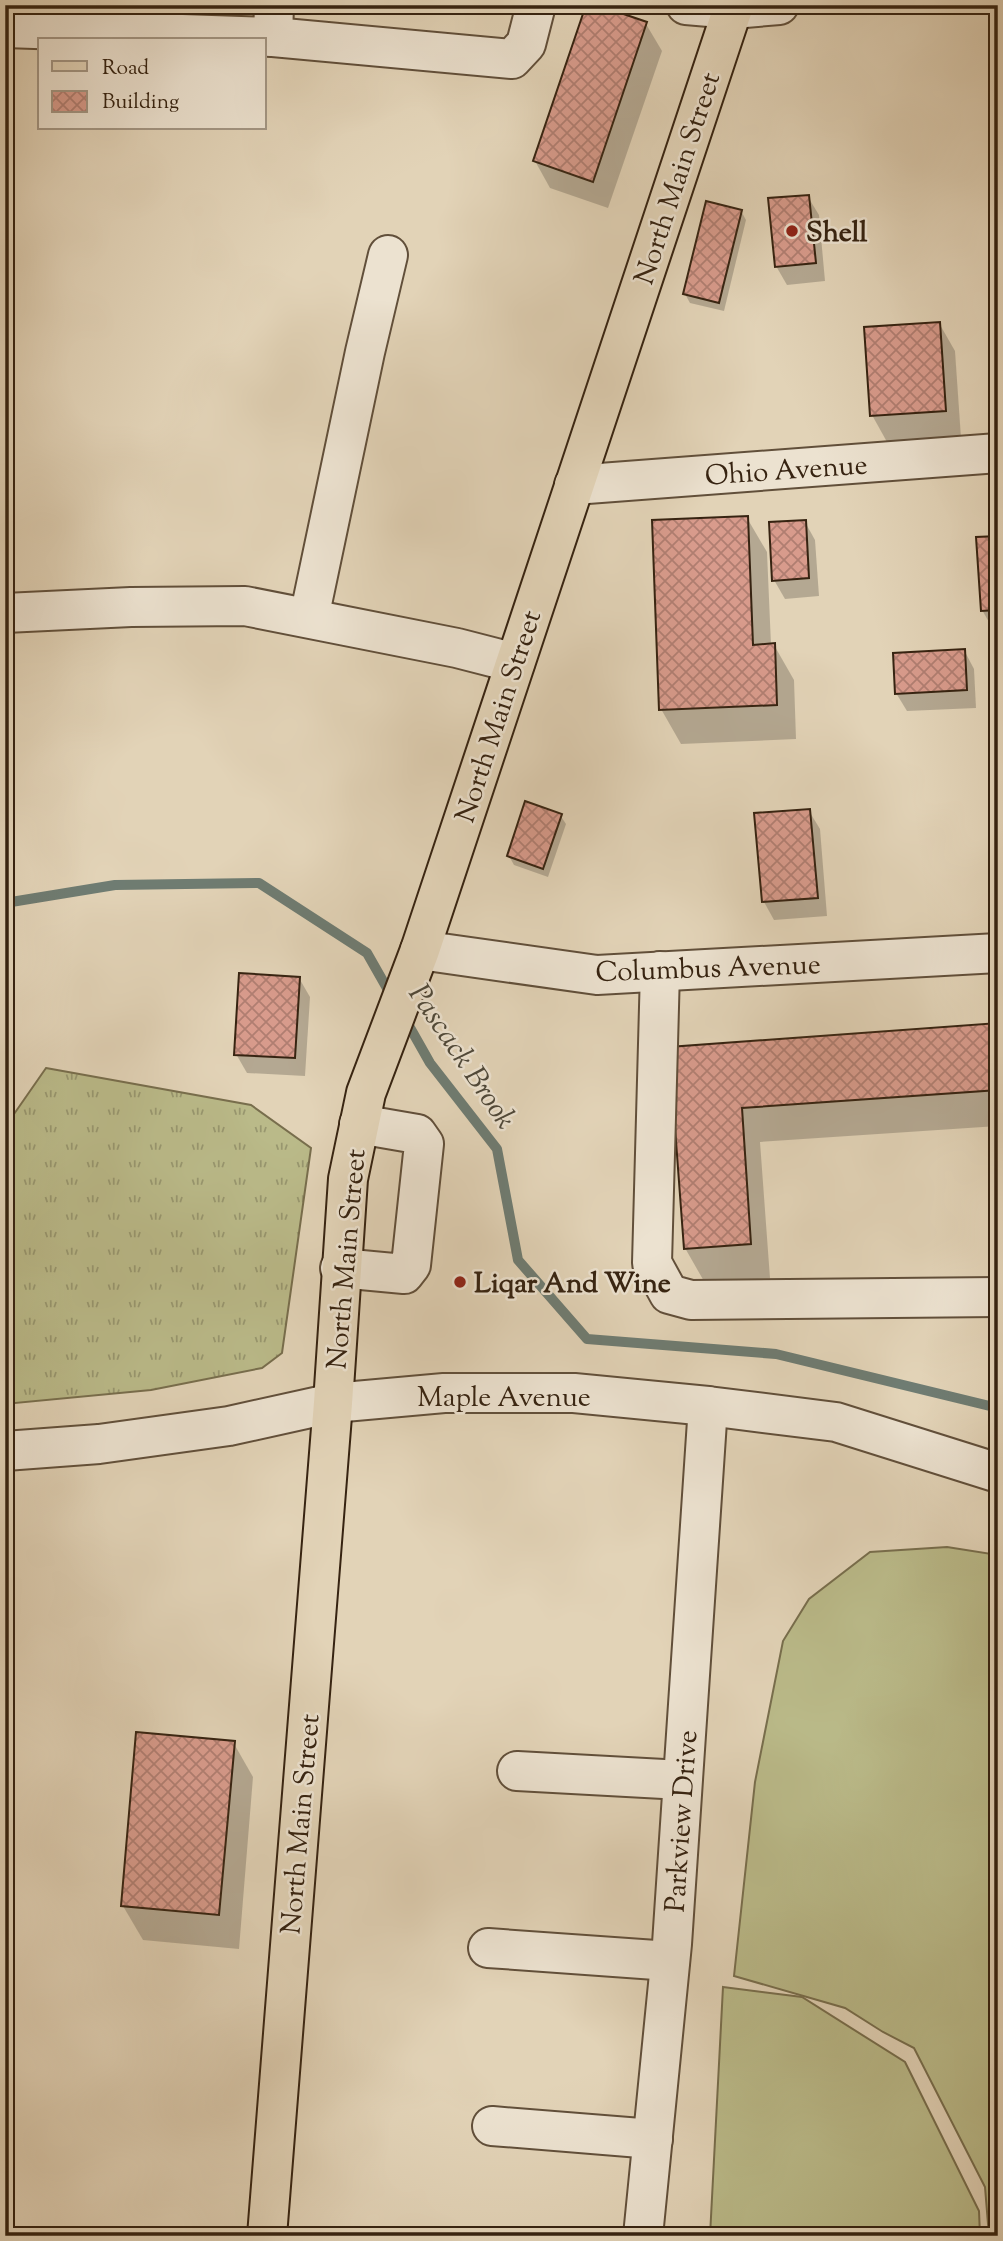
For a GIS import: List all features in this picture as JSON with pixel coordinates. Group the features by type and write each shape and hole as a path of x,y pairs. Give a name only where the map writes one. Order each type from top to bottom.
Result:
{"main road":[{"name":"North Main Street","path":"267,2236 333,1403 340,1268 348,1179 359,1124 366,1093 414,966 734,7"}],"street":[{"path":"5,28 273,21 512,59 526,44 536,5"},
{"path":"686,5 779,5"},
{"path":"309,618 388,255"},
{"name":"Ohio Avenue","path":"574,485 998,453"},
{"path":"5,613 131,607 245,606 457,648 514,663"},
{"name":"Columbus Avenue","path":"414,966 597,975 998,953"},
{"path":"660,971 652,1263 670,1294 691,1300 998,1297"},
{"path":"340,1268 404,1275 411,1265 424,1144 418,1134 359,1124"},
{"name":"Maple Avenue","path":"5,1451 100,1444 229,1426 333,1403 444,1393 574,1393 836,1422 998,1473"},
{"name":"Parkview Drive","path":"643,2236 670,1961 708,1406"},
{"path":"517,1771 682,1780"},
{"path":"488,1948 670,1961"},
{"path":"492,2126 653,2139"}],"green space":[{"path":"46,1068 251,1105 311,1148 282,1353 262,1368 151,1390 5,1404 5,1127"},
{"path":"947,1547 998,1555 998,2236 989,2236 985,2187 914,2048 845,2008 734,1976 755,1782 783,1641 809,1599 870,1552"},
{"path":"723,1987 802,1997 905,2062 979,2211 980,2236 710,2236"}],"building":[{"path":"586,5 597,5 647,22 593,182 533,161"},
{"name":"Shell","path":"809,195 816,263 775,267 768,198"},
{"name":"Shell","path":"706,201 742,210 719,303 683,294"},
{"path":"940,322 946,411 870,416 864,327"},
{"path":"748,516 753,645 775,643 777,705 659,710 652,520"},
{"path":"806,520 809,578 772,581 769,522"},
{"path":"998,536 998,610 981,611 976,537"},
{"path":"965,649 967,690 895,694 893,653"},
{"path":"525,801 562,814 543,869 507,856"},
{"path":"810,809 818,898 762,902 754,813"},
{"path":"239,973 300,977 295,1058 234,1055"},
{"path":"998,1023 998,1090 742,1108 751,1244 684,1249 669,1047"},
{"path":"136,1732 235,1741 219,1915 121,1906"}],"waterway":[{"name":"Pascack Brook","path":"5,903 115,885 259,883 367,953 392,997"},
{"name":"Pascack Brook","path":"404,1017 430,1063 497,1149 518,1260 587,1339 776,1354 998,1408"}],"place":[{"name":"Shell","path":"792,231"},
{"name":"Liqar And Wine","path":"460,1282"}]}
